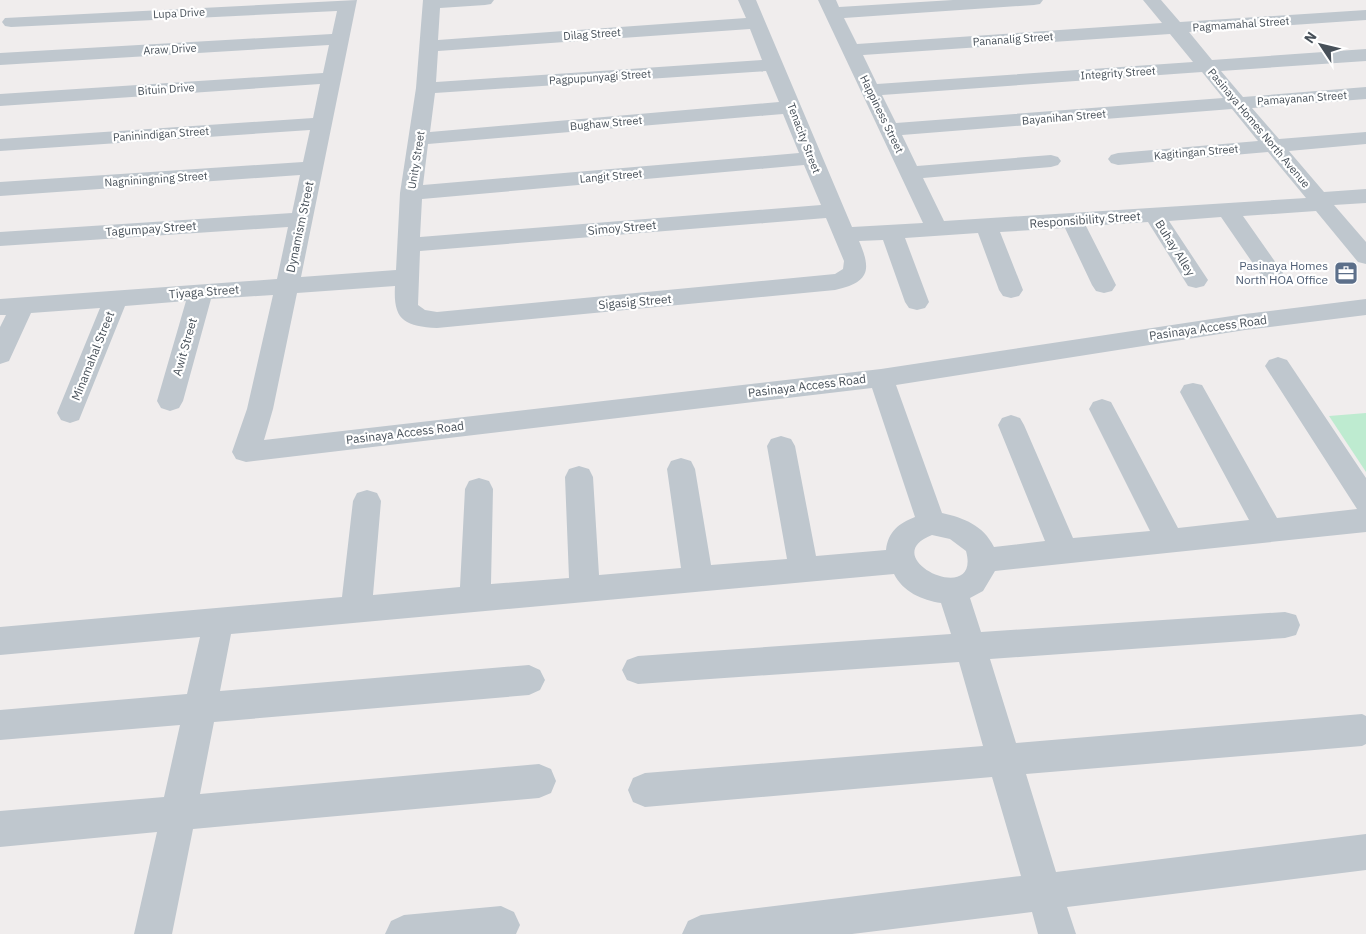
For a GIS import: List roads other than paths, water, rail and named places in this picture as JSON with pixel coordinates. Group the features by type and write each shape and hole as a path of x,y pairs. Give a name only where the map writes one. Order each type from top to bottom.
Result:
{"street":[{"path":"432,2 485,0"},
{"name":"Tenacity Street","path":"747,0 792,107 811,158 856,261 856,268 852,276"},
{"path":"830,6 1034,0"},
{"name":"Pasinaya Homes North Avenue","path":"1152,0 1322,201 1366,257"},
{"name":"Lupa Drive","path":"11,22 347,2"},
{"name":"Dynamism Street","path":"246,452 260,409 347,2"},
{"name":"Unity Street","path":"416,317 409,312 406,306 410,193 420,138 426,88 432,2"},
{"name":"Happiness Street","path":"830,6 937,229"},
{"name":"Pagmamahal Street","path":"1175,28 1366,15"},
{"name":"Dilag Street","path":"428,46 757,23"},
{"name":"Pananalig Street","path":"851,50 1175,28"},
{"name":"Araw Drive","path":"0,59 340,39"},
{"name":"Integrity Street","path":"870,90 1366,55"},
{"name":"Pagpupunyagi Street","path":"426,88 774,65"},
{"name":"Bituin Drive","path":"0,100 331,78"},
{"name":"Pamayanan Street","path":"1238,103 1366,93"},
{"name":"Bayanihan Street","path":"890,130 1238,103"},
{"name":"Bughaw Street","path":"420,138 792,107"},
{"name":"Paninindigan Street","path":"0,145 321,124"},
{"name":"Kagitingan Street","path":"1118,159 1366,138"},
{"name":"Langit Street","path":"410,193 811,158"},
{"path":"910,173 1051,161"},
{"name":"Nagniningning Street","path":"0,189 312,168"},
{"name":"Responsibility Street","path":"845,235 1227,210 1366,196"},
{"path":"1227,210 1270,273"},
{"name":"Simoy Street","path":"409,246 834,211"},
{"name":"Buhay Alley","path":"1154,215 1196,280"},
{"name":"Tagumpay Street","path":"0,239 302,219"},
{"path":"1072,220 1104,285"},
{"path":"986,226 1011,290"},
{"path":"892,232 917,302"},
{"name":"Sigasig Street","path":"416,317 437,320 830,283 852,276"},
{"name":"Tiyaga Street","path":"11,306 408,277"},
{"name":"Awit Street","path":"170,401 201,292"},
{"name":"Minamahal Street","path":"70,413 116,298"},
{"path":"0,355 11,306"},
{"name":"Pasinaya Access Road","path":"246,452 880,378 1235,324 1366,307"},
{"path":"1278,366 1366,501"},
{"path":"880,378 931,523"},
{"path":"1193,392 1268,528"},
{"path":"1102,409 1170,541"},
{"path":"1010,425 1064,551"},
{"path":"781,446 804,568"},
{"path":"681,469 698,580"},
{"path":"579,477 585,590"},
{"path":"475,600 479,489"},
{"path":"356,610 367,501"},
{"path":"983,560 1170,541 1268,528 1366,520"},
{"path":"931,523 950,526 968,534 976,544 983,560 977,578 966,587 953,591 927,587 906,572 899,550 902,540 909,532 919,526 931,523"},
{"path":"0,641 698,580 804,568 901,561"},
{"path":"953,591 1057,934"},
{"path":"153,934 218,622"},
{"path":"638,670 1285,625"},
{"path":"0,725 529,680"},
{"path":"646,790 1362,730"},
{"path":"0,829 538,781"},
{"path":"701,934 1366,852"},
{"path":"404,934 502,925"}],"place":[{"name":"Pasinaya Homes North HOA Office","path":"1346,273"}]}
